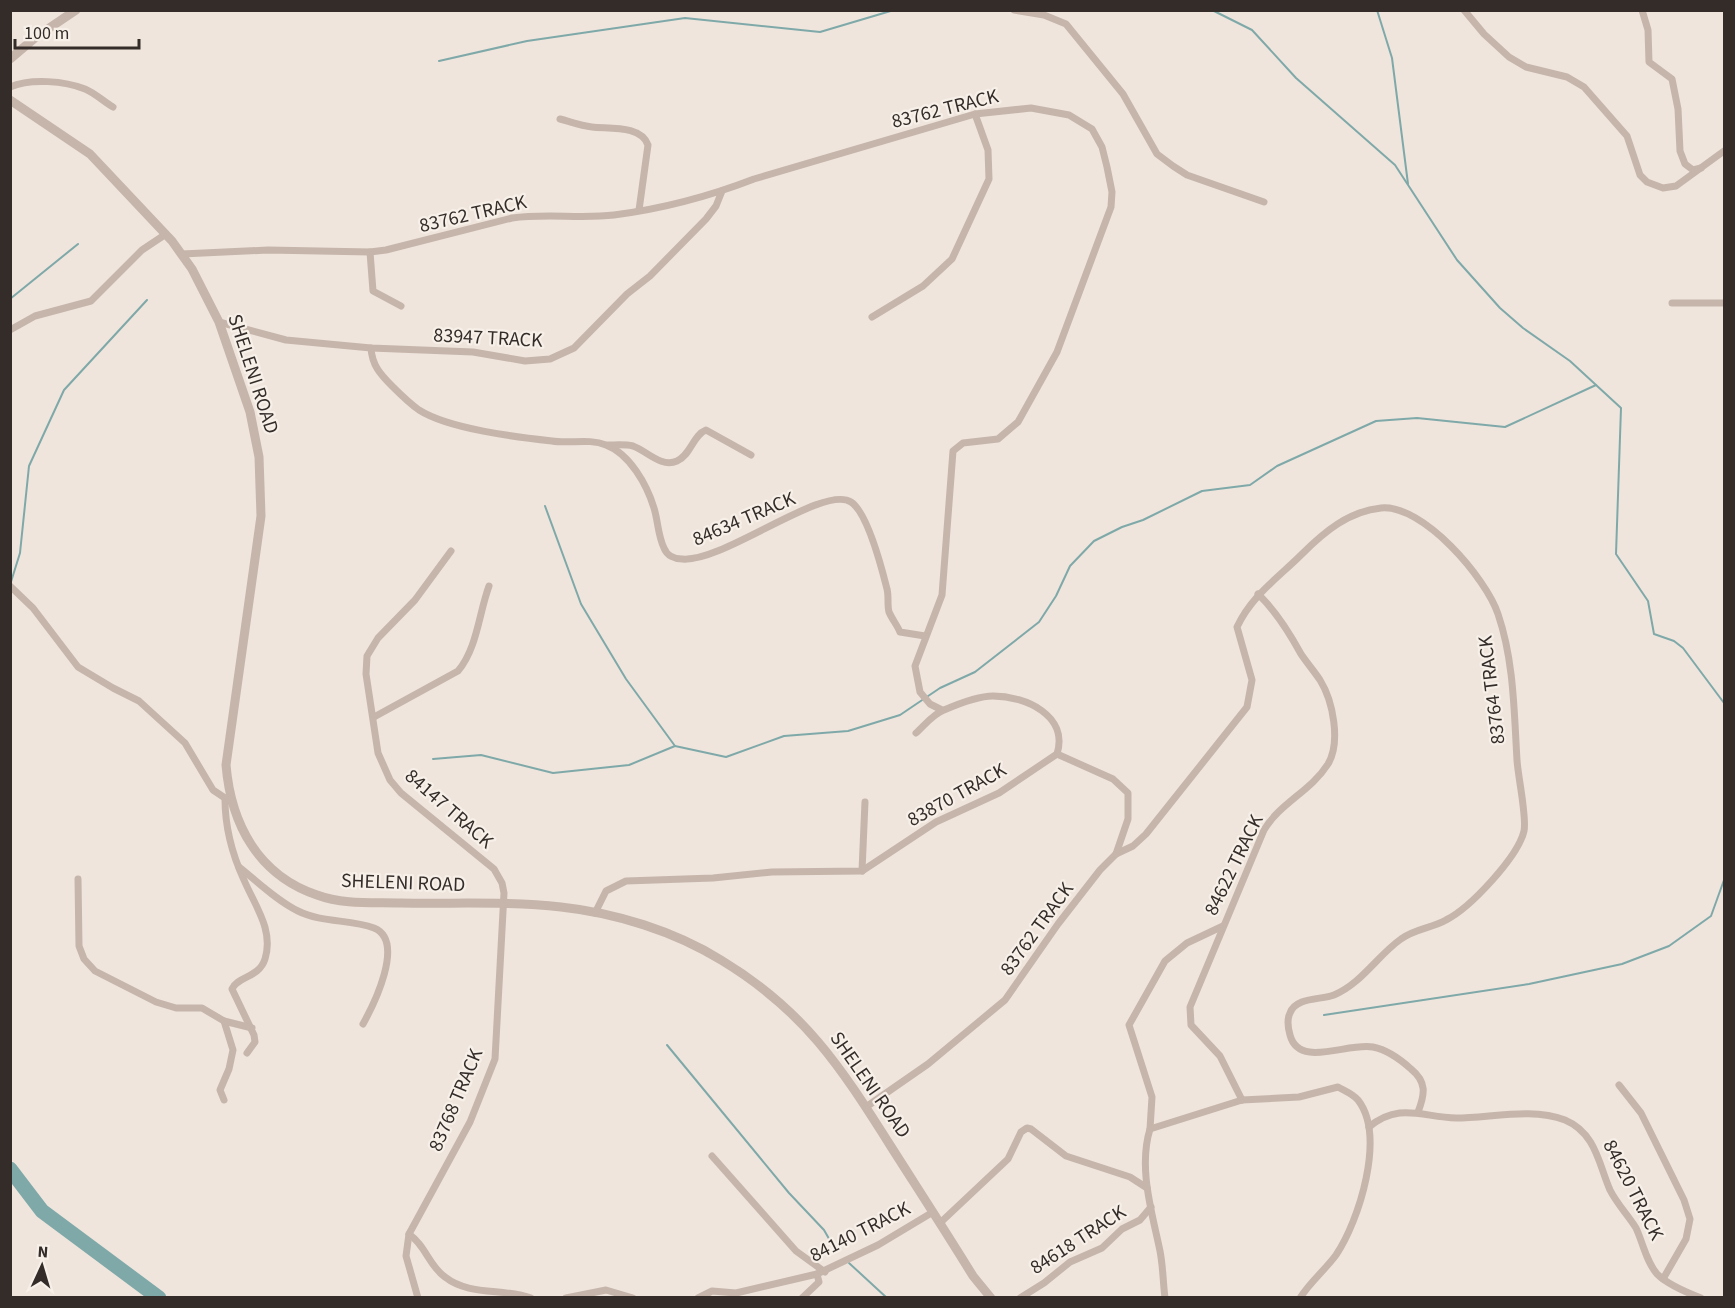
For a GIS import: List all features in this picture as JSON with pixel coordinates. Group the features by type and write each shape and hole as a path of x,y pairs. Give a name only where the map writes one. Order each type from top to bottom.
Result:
{"street":[{"path":"10,59 36,37 76,10"},
{"path":"1014,10 1055,18 1071,28 1123,94 1158,154 1173,166 1187,175 1264,202"},
{"path":"1464,10 1484,34 1509,57 1526,67 1567,77 1584,87 1627,136 1640,175 1647,182 1663,189 1676,186 1725,151"},
{"path":"1642,10 1648,30 1649,62 1653,67 1669,76 1674,85 1682,160 1693,170 1701,168"},
{"path":"10,87 33,82 76,87 92,92 113,107"},
{"name":"SHELENI ROAD","path":"10,100 70,138 90,154 182,254 219,322 250,412 262,482 261,516 226,765 228,801 260,858 296,886 317,895 361,902 562,907 628,920 697,947 766,989 790,1011 839,1065 972,1276 991,1298"},
{"name":"83762 TRACK","path":"182,254 268,250 370,252 420,243 521,217 614,215 639,210 722,191 753,179 975,114 1031,108 1070,115 1086,123 1102,147 1110,180 1111,207 1109,218 1057,352 1018,422 998,439 963,443 953,451 942,595 916,657 917,681 925,699 942,710"},
{"path":"872,317 923,286 952,259 989,180 988,150 975,114"},
{"path":"560,119 584,126 635,132 645,138 648,145 639,210"},
{"name":"83947 TRACK","path":"219,322 286,340 371,348 473,352 532,361 560,355 574,348 706,219 716,206 722,191"},
{"path":"10,330 35,316 91,301 135,257 166,234"},
{"path":"370,252 373,291 384,300 401,306"},
{"path":"1672,303 1725,303"},
{"path":"371,348 372,362 384,378 420,410 436,418 476,429 552,442 635,447 658,460 670,463 682,458 701,433 706,430 751,455"},
{"name":"84634 TRACK","path":"606,445 621,454 634,469 654,506 664,548 675,558 685,560 707,556 798,513 835,500 849,501 857,507 864,520 887,587 889,610 900,632 925,636"},
{"name":"83764 TRACK","path":"1116,854 1133,846 1146,834 1247,707 1252,680 1237,627 1258,594 1332,527 1362,511 1389,508 1407,514 1443,539 1486,589 1498,613 1517,718 1518,774 1525,824 1520,843 1503,869 1454,916 1404,937 1348,986 1334,995 1297,1005 1290,1012 1288,1020 1294,1044 1302,1051 1315,1053 1364,1046 1387,1052 1398,1058 1423,1082 1425,1088 1418,1112"},
{"name":"84147 TRACK","path":"451,551 415,600 378,638 367,656 366,674 378,753 390,780 401,793 494,869 502,883 504,904"},
{"path":"10,586 33,608 78,667 106,685 140,701 179,737 213,790 228,801 227,835 260,912 268,941 262,965 249,978 236,983 232,988 232,993 252,1028 255,1042 247,1053"},
{"path":"374,717 458,671 466,660 489,586"},
{"name":"84622 TRACK","path":"1242,1100 1220,1056 1194,1030 1189,1020 1194,996 1269,822 1318,778 1331,757 1334,740 1331,711 1321,680 1274,612 1258,594"},
{"path":"916,733 942,710 979,698 992,696 1009,698 1030,704 1049,714 1059,734 1057,754"},
{"name":"83762 TRACK","path":"866,1107 910,1077 1005,1000 1058,924 1100,870 1116,854 1128,819 1128,793 1113,779 1057,754"},
{"name":"83870 TRACK","path":"862,871 936,822 999,793 1057,754"},
{"path":"595,913 606,891 626,880 713,878 772,872 862,871 865,802"},
{"path":"239,867 278,899 299,911 325,920 373,928 380,932 386,948 387,963 383,982 363,1024"},
{"path":"78,879 79,946 84,959 103,977 120,983 150,1000 176,1008 202,1008 224,1021 252,1028"},
{"name":"83768 TRACK","path":"418,1298 406,1256 410,1234 470,1122 495,1059 504,904"},
{"path":"1165,1298 1160,1252 1147,1188 1146,1143 1150,1129 1152,1097 1129,1025 1165,961 1187,943 1223,926"},
{"path":"224,1021 233,1050 229,1069 220,1090 224,1100"},
{"path":"1619,1085 1641,1113 1684,1200 1690,1219 1686,1239 1663,1279 1701,1298"},
{"path":"1150,1129 1242,1100 1299,1097 1338,1088 1358,1101 1369,1127 1365,1180 1346,1238 1300,1298"},
{"path":"1369,1127 1386,1115 1418,1112"},
{"name":"84620 TRACK","path":"1418,1112 1452,1118 1538,1115 1565,1120 1574,1126 1584,1133 1597,1152 1614,1198 1635,1226 1652,1265 1663,1279"},
{"path":"940,1223 1008,1160 1021,1132 1027,1128 1034,1130 1066,1156 1130,1177 1147,1188"},
{"path":"712,1156 820,1276 802,1298"},
{"name":"84618 TRACK","path":"1020,1298 1044,1283 1070,1262 1102,1248 1122,1228 1140,1220 1150,1207"},
{"name":"84140 TRACK","path":"698,1298 712,1291 736,1293 820,1276 933,1212"},
{"path":"410,1234 424,1247 438,1271 446,1279 493,1292 515,1293 531,1298"},
{"path":"566,1298 606,1290 633,1298"}],"waterway":[{"path":"439,61 527,41 685,18 820,32 894,10"},
{"path":"1212,10 1252,30 1296,78 1395,165 1457,260 1500,308 1523,328 1570,361 1621,408 1616,554 1648,601 1654,634 1674,641 1683,648 1724,703"},
{"path":"1377,10 1392,58 1408,184"},
{"path":"10,299 78,244"},
{"path":"10,585 20,553 29,466 64,390 147,300"},
{"path":"545,506 581,604 626,679 675,746 726,757 784,736 848,731 900,715 940,688 975,672 1039,622 1056,596 1070,566 1094,541 1202,491 1250,485 1277,466 1376,421 1417,418 1505,427 1596,385"},
{"path":"433,759 481,755 553,773 629,765 675,746"},
{"path":"1324,1015 1529,984 1622,964 1669,946 1711,916 1724,880"},
{"path":"667,1045 789,1193 824,1230 836,1251"},
{"path":"10,1169 42,1211 159,1298"},
{"path":"849,1263 887,1298"}]}
